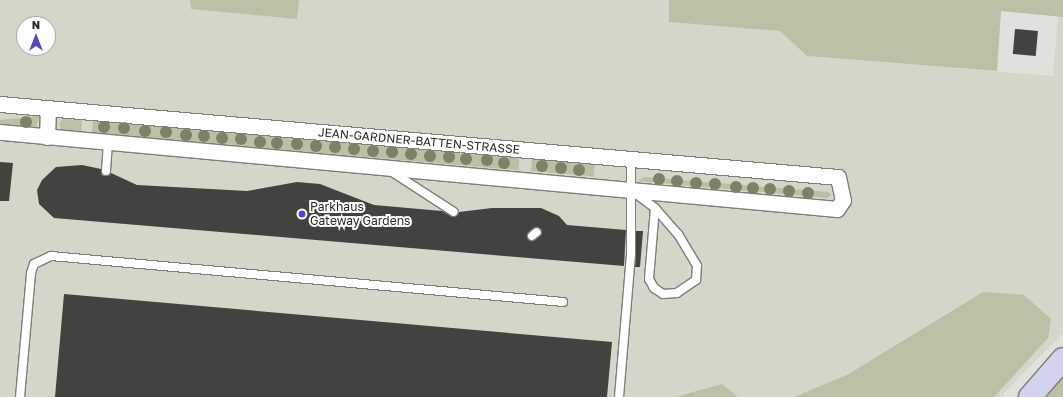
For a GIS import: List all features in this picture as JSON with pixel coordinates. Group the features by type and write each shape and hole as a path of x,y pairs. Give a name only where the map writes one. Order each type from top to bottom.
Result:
{"highway":[{"path":"1030,397 1063,359"}],"street":[{"name":"JEAN-GARDNER-BATTEN-STRASSE","path":"0,104 838,177 843,192 837,209 633,191"},
{"path":"47,137 48,108"},
{"path":"0,132 108,144 633,191"}],"lane":[{"path":"106,171 108,144"},
{"path":"619,397 633,191 631,159"},
{"path":"388,169 454,212"},
{"path":"633,191 655,208 678,234 697,266 696,280 677,293 663,294 654,288 649,279 655,208"},
{"path":"20,397 31,273 34,264 51,256 563,302"}],"shaded area":[{"path":"0,0 190,0 191,9 297,19 299,0 669,0 669,22 780,31 807,56 1053,76 1058,16 1063,17 1063,333 1000,397 0,397"}],"green space":[{"path":"190,0 299,0 297,19 191,9"},
{"path":"669,0 1063,0 1063,17 1001,11 997,71 807,56 780,31 669,22"},
{"path":"39,116 36,128 0,125 0,120"},
{"path":"63,119 82,120 81,132 62,131 59,124"},
{"path":"93,121 519,158 518,170 92,133"},
{"path":"532,159 595,164 594,176 531,171"},
{"path":"645,177 828,192 831,194 828,198 638,181"},
{"path":"983,292 1024,295 1051,319 1048,338 994,397 794,397 847,375"},
{"path":"1063,371 1063,397 1040,397"},
{"path":"722,384 738,397 675,397"}],"building":[{"path":"1015,29 1038,31 1036,56 1013,54"},
{"path":"0,162 13,163 9,201 0,201"},
{"name":"Parkhaus Gateway Gardens","path":"82,165 101,169 103,176 111,173 137,185 247,191 297,182 320,184 374,205 442,211 453,217 459,212 492,208 541,208 559,216 567,225 626,230 624,266 54,218 39,204 37,190 42,180 56,167","holes":["536,227 542,234 530,241 527,234"]},
{"path":"636,231 643,231 640,267 635,267"},
{"path":"64,294 612,342 607,397 55,397"}],"place":[{"name":"Parkhaus Gateway Gardens","path":"302,214"}]}
